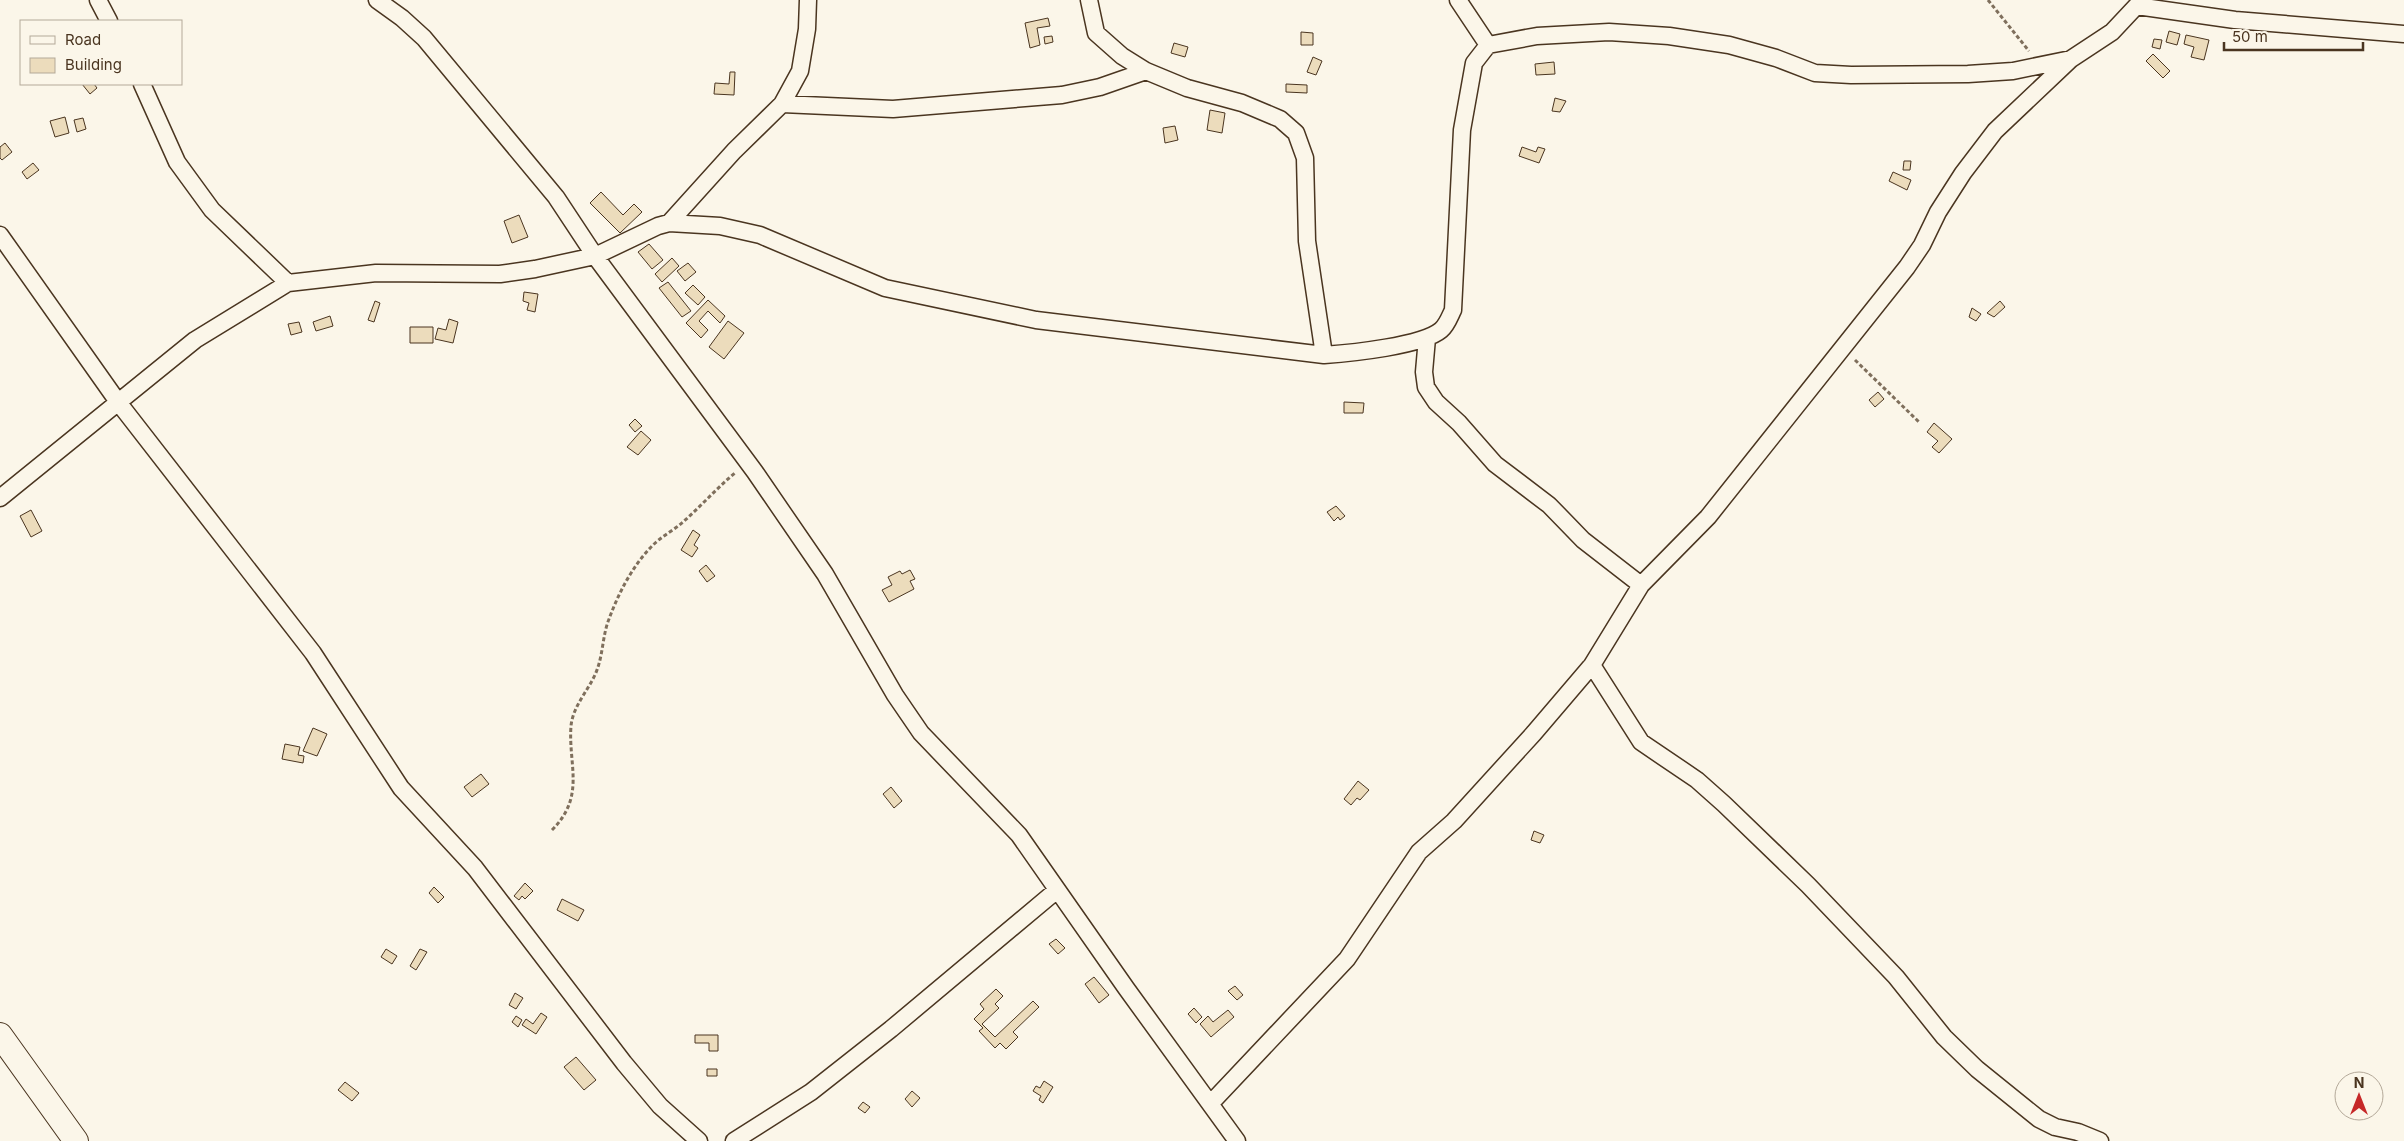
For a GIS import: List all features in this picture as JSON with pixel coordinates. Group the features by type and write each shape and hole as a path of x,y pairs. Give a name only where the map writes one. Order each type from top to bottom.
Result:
{"street":[{"path":"98,0 108,20"},
{"path":"376,0 402,18 424,38 556,197 595,256 747,462 825,574 895,696 921,733 1019,835 1238,1141"},
{"path":"668,223 734,151 782,104 800,71 807,29 808,0"},
{"path":"1089,0 1096,33 1122,56 1146,71 1187,88 1242,103 1280,119 1296,133 1305,158 1307,241 1324,355"},
{"path":"1458,0 1488,45"},
{"path":"1211,1102 1347,960 1419,852 1454,821 1534,733 1592,665 1641,585 1708,517 1922,245 1938,212 1963,173 1995,131 2071,60 2112,32 2139,3 2234,20 2404,34"},
{"path":"0,498 195,340 288,284 376,273 500,274 595,256 668,223 720,226 760,235 885,288 1036,320 1324,355 1356,352 1427,338 1442,329 1453,310 1462,130 1474,63 1488,45 1537,36 1609,32 1669,36 1729,45 1776,58 1815,73 1968,74 2013,71 2071,60"},
{"path":"782,104 893,109 1062,96 1100,87 1146,71"},
{"path":"142,85 177,162 212,210 288,284"},
{"path":"0,235 118,402 313,653 401,788 474,868 624,1064 660,1106 699,1141"},
{"path":"1427,338 1424,372 1426,386 1436,402 1459,423 1496,464 1549,505 1583,540 1641,585"},
{"path":"1592,665 1642,742 1704,786 1808,885 1896,977 1944,1037 1977,1069 2039,1119 2055,1127 2078,1132 2100,1141"},
{"path":"734,1141 812,1092 891,1029 1057,890"},
{"path":"0,1034 76,1141"}],"path":[{"path":"1988,0 2040,65"},
{"path":"1842,349 1919,422"},
{"path":"552,830 563,819 570,800 574,773 571,725 576,710 597,669 608,621 621,592 636,564 654,543 682,523 747,462"}],"building":[{"path":"1048,18 1050,26 1037,28 1040,45 1030,48 1025,23"},
{"path":"2169,31 2180,34 2177,45 2166,42"},
{"path":"1301,32 1313,33 1313,45 1301,45"},
{"path":"2186,35 2209,40 2204,60 2191,57 2194,47 2184,44"},
{"path":"1052,36 1053,42 1045,44 1044,37"},
{"path":"2154,39 2162,40 2160,49 2152,47"},
{"path":"1174,43 1188,47 1185,57 1171,53"},
{"path":"2153,54 2170,71 2163,78 2146,61"},
{"path":"1313,57 1322,61 1316,75 1307,72"},
{"path":"1554,62 1555,74 1536,75 1535,64"},
{"path":"730,72 735,72 734,95 714,94 715,83 729,84"},
{"path":"1286,84 1307,85 1307,93 1286,92"},
{"path":"83,85 95,85 97,88 90,94"},
{"path":"1555,98 1566,101 1560,112 1552,111"},
{"path":"1210,110 1225,113 1222,133 1207,130"},
{"path":"65,117 69,133 55,137 50,121"},
{"path":"83,118 86,129 77,132 74,120"},
{"path":"1175,126 1178,140 1165,143 1163,128"},
{"path":"5,143 12,152 2,160 0,158 0,147"},
{"path":"1522,147 1536,152 1538,147 1545,149 1539,163 1519,156"},
{"path":"1904,161 1911,161 1910,170 1903,170"},
{"path":"33,163 39,170 27,179 22,172"},
{"path":"1893,172 1911,180 1907,190 1889,181"},
{"path":"601,192 623,215 634,204 642,212 620,233 590,203"},
{"path":"519,215 528,237 512,243 504,221"},
{"path":"649,244 663,260 652,269 638,252"},
{"path":"672,258 679,266 662,282 655,274"},
{"path":"688,263 696,272 685,281 677,271"},
{"path":"668,282 691,311 682,317 659,288"},
{"path":"693,285 705,297 698,305 685,293"},
{"path":"524,292 538,294 535,312 527,310 529,303 523,301"},
{"path":"708,300 725,316 720,323 708,311 699,321 708,330 701,338 686,323"},
{"path":"375,301 380,303 374,322 368,320"},
{"path":"2000,301 2005,307 1994,317 1987,313"},
{"path":"1972,308 1981,314 1976,321 1969,317"},
{"path":"330,316 333,326 316,331 313,322"},
{"path":"449,319 458,322 453,343 435,339 438,328 446,330"},
{"path":"728,321 744,333 724,359 709,347"},
{"path":"299,322 302,332 291,335 288,324"},
{"path":"410,327 433,327 433,343 410,343"},
{"path":"1878,392 1884,399 1875,407 1869,400"},
{"path":"1344,402 1364,403 1363,413 1344,413"},
{"path":"635,419 642,426 635,432 629,425"},
{"path":"1934,423 1952,439 1939,453 1932,447 1938,441 1927,432"},
{"path":"641,431 651,440 638,455 627,447"},
{"path":"1336,506 1345,516 1340,520 1338,517 1334,521 1327,512"},
{"path":"31,510 42,531 31,537 20,516"},
{"path":"693,530 700,535 694,545 698,548 692,557 681,550"},
{"path":"706,565 715,576 707,582 699,571"},
{"path":"910,570 915,579 910,581 914,589 889,602 882,590 892,585 888,577 900,571 902,574"},
{"path":"313,728 327,734 317,756 303,751"},
{"path":"285,744 300,747 298,755 304,756 303,763 282,759"},
{"path":"481,774 489,784 472,797 464,787"},
{"path":"1358,781 1369,790 1360,800 1357,798 1351,805 1344,799"},
{"path":"891,787 902,801 894,808 883,794"},
{"path":"1534,831 1544,835 1540,843 1531,840"},
{"path":"525,883 533,891 525,899 522,896 519,900 514,896"},
{"path":"434,887 444,897 438,903 429,893"},
{"path":"562,899 584,910 578,921 557,910"},
{"path":"1056,939 1065,948 1058,954 1049,944"},
{"path":"386,949 397,956 392,964 381,957"},
{"path":"420,949 427,952 416,970 410,966"},
{"path":"1094,977 1109,995 1099,1003 1085,984"},
{"path":"1235,986 1243,995 1237,1000 1228,991"},
{"path":"996,989 1003,996 995,1004 999,1008 982,1024 995,1037 1033,1001 1039,1007 1013,1032 1018,1037 1006,1049 1000,1043 995,1048 979,1031 983,1028 974,1019 984,1009 980,1004"},
{"path":"515,993 523,998 516,1009 509,1005"},
{"path":"1194,1008 1202,1017 1196,1023 1188,1014"},
{"path":"1228,1010 1234,1017 1211,1037 1200,1024 1208,1016 1213,1022"},
{"path":"541,1013 547,1017 536,1034 522,1025 526,1019 533,1024"},
{"path":"516,1016 522,1020 518,1027 512,1022"},
{"path":"695,1035 718,1035 718,1051 709,1051 709,1043 695,1043"},
{"path":"576,1057 596,1080 584,1090 564,1067"},
{"path":"707,1069 717,1069 717,1076 707,1076"},
{"path":"1044,1081 1053,1087 1043,1103 1039,1100 1041,1096 1033,1091 1036,1086 1040,1088"},
{"path":"345,1082 359,1093 352,1101 338,1090"},
{"path":"912,1091 920,1098 912,1107 905,1099"},
{"path":"863,1102 870,1107 865,1113 858,1108"}]}
